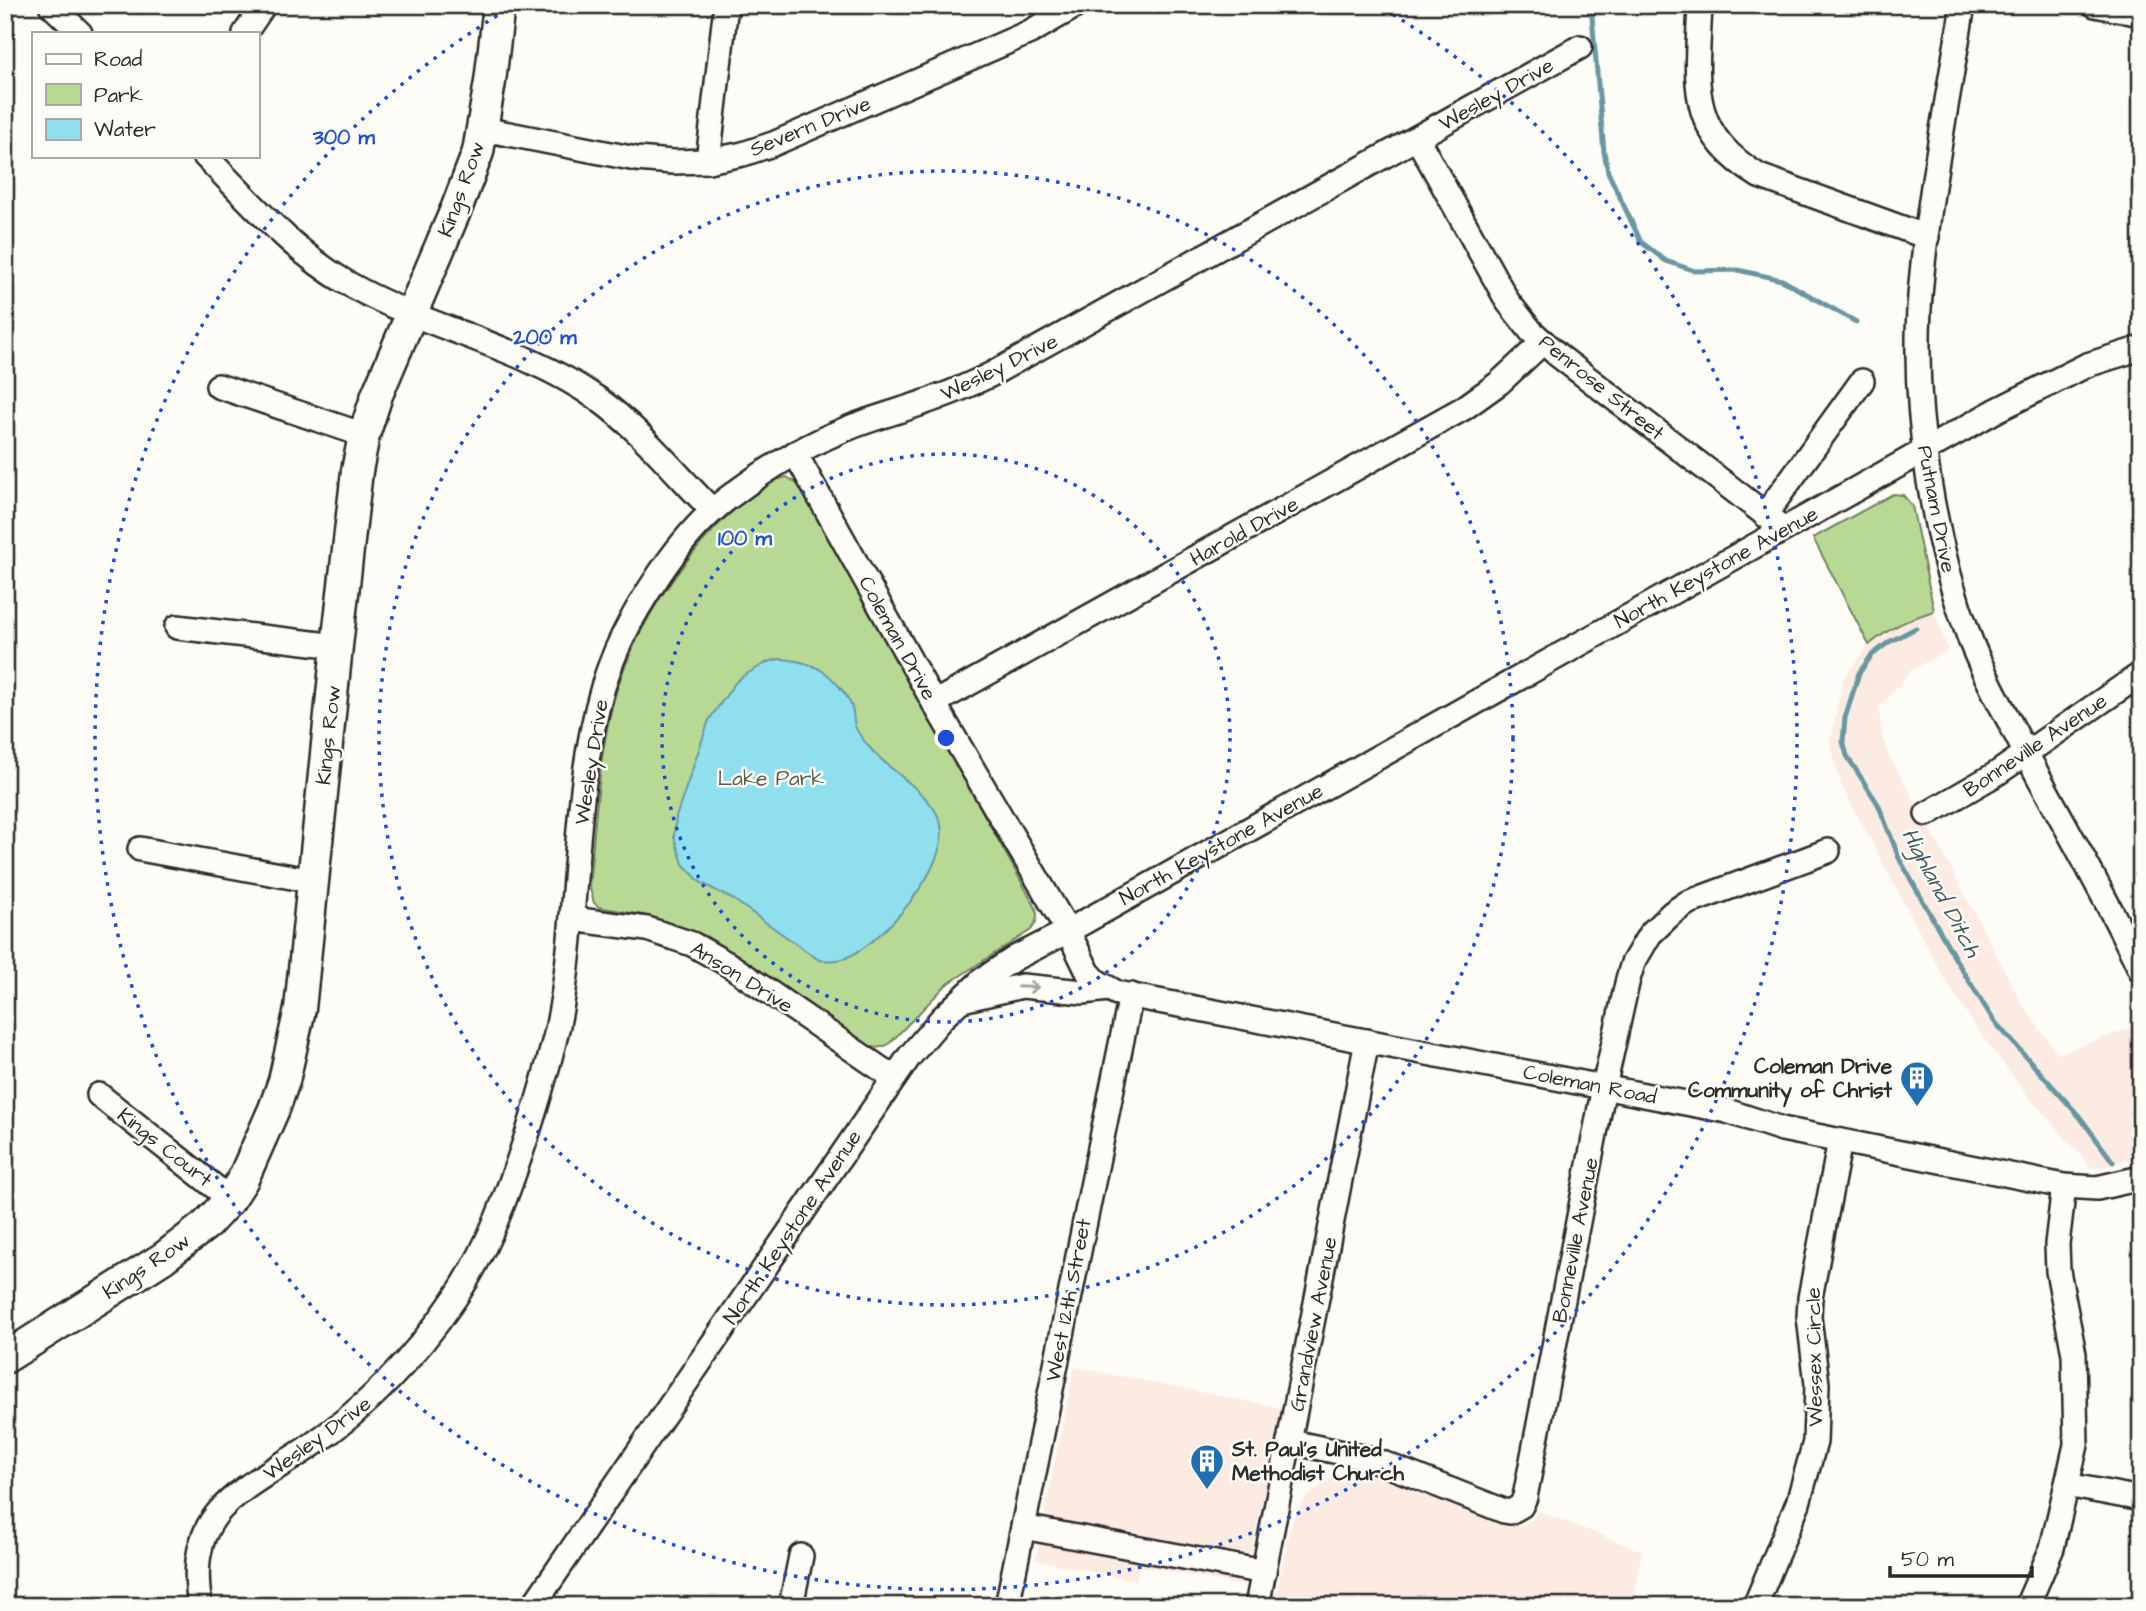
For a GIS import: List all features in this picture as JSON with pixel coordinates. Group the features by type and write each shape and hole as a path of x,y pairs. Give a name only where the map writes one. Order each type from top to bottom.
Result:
{"main road":[{"name":"Kings Row","path":"5,1358 163,1258 206,1224 230,1199 255,1157 284,1081 300,1009 337,646 357,471 364,435 377,395 478,152 499,5"}],"street":[{"path":"51,5 79,32"},
{"path":"246,32 264,5"},
{"path":"708,160 726,5"},
{"name":"Severn Drive","path":"483,129 636,159 673,162 743,154 774,144 1030,32 1077,5"},
{"path":"1700,5 1696,85 1701,108 1721,146 1738,163 1759,176 1927,237"},
{"name":"Putnam Drive","path":"1963,5 1927,237 1920,303 1918,348 1925,450 1937,519 1956,600 1972,644 2025,752 2141,971"},
{"path":"2095,5 2141,14"},
{"name":"Wesley Drive","path":"200,1606 197,1567 199,1550 216,1514 235,1497 348,1419 410,1359 461,1290 498,1218 513,1177 558,1024 588,760 603,686 620,642 640,603 665,565 712,510 795,453 852,426 943,396 992,374 1580,47"},
{"name":"Penrose Street","path":"1417,138 1508,302 1543,342 1784,529"},
{"path":"207,158 272,224 307,255 348,283 531,362 575,384 598,400 637,433 712,510"},
{"name":"Harold Drive","path":"934,704 1464,408 1499,383 1543,342"},
{"name":"North Keystone Avenue","path":"533,1606 894,1078 923,1039 982,980 1004,965 1925,450 2087,365 2141,348"},
{"path":"1765,515 1862,381"},
{"path":"218,386 364,435"},
{"name":"Coleman Drive","path":"795,453 934,704 1068,931"},
{"path":"177,627 337,646"},
{"name":"Bonneville Avenue","path":"1927,814 1996,774 2141,674"},
{"path":"140,849 313,881"},
{"name":"Bonneville Avenue","path":"1291,1442 1372,1459 1504,1511 1510,1512 1521,1507 1604,1087 1633,963 1642,945 1659,924 1687,903 1828,851"},
{"name":"Anson Drive","path":"572,919 647,929 712,954 894,1078"},
{"path":"1068,931 1088,972 1108,989"},
{"path":"962,1000 1023,986 1083,992 1108,989"},
{"name":"Coleman Road","path":"1108,989 1727,1111 1782,1129 2064,1186 2097,1188 2141,1178"},
{"name":"West 12th Street","path":"1007,1606 1131,995"},
{"name":"Grandview Avenue","path":"1258,1606 1367,1041"},
{"name":"Kings Court","path":"99,1095 230,1199"},
{"name":"Wessex Circle","path":"1755,1606 1798,1503 1815,1442 1817,1384 1809,1317 1810,1298 1840,1141"},
{"path":"2027,1606 2052,1548 2077,1428 2074,1354 2058,1271 2057,1244 2064,1186"},
{"path":"2067,1485 2141,1499"},
{"path":"1023,1527 1264,1572"},
{"path":"791,1606 801,1556"}],"shaded area":[{"path":"1934,611 1948,650 1910,671 1879,708 1882,736 1888,754 2022,1004 2058,1054 2136,1026 2141,1041 2141,1155 2101,1168 2092,1168 2027,1095 1977,1029 1943,976 1841,785 1830,742 1843,679 1869,645 1886,630 1905,620"},
{"path":"1074,1367 1282,1408 1244,1586 1140,1566 1136,1581 1035,1560"},
{"path":"1357,1472 1376,1473 1513,1525 1524,1524 1538,1511 1642,1551 1631,1606 1274,1606 1290,1526 1299,1508 1308,1496 1323,1484 1338,1476"}],"green space":[{"name":"Lake Park","path":"787,477 802,487 1037,911 1036,922 1031,930 946,985 889,1044 878,1048 861,1042 706,936 653,917 599,907 594,903 589,885 604,748 615,695 632,649 652,611 703,542 749,497 778,479"},
{"path":"1893,494 1903,495 1912,506 1934,611 1899,625 1869,645 1813,538"}],"water":[{"path":"779,659 814,667 836,683 849,701 855,726 862,738 921,794 937,814 941,825 941,842 935,862 910,902 878,937 839,960 819,960 734,900 700,882 683,864 674,837 676,817 709,720 743,676"}],"waterway":[{"name":"Highland Ditch","path":"1591,5 1608,172 1641,242 1666,261 1695,271 1738,270 1782,280 1856,322"},
{"name":"Highland Ditch","path":"1916,628 1889,642 1872,655 1859,673 1845,718 1843,741 1847,756 1878,804 1900,860 1994,1021 2080,1117 2113,1162"}],"place":[{"name":"Coleman Drive Community of Christ","path":"1917,1108"},
{"name":"St. Paul's United Methodist Church","path":"1207,1491"}]}
